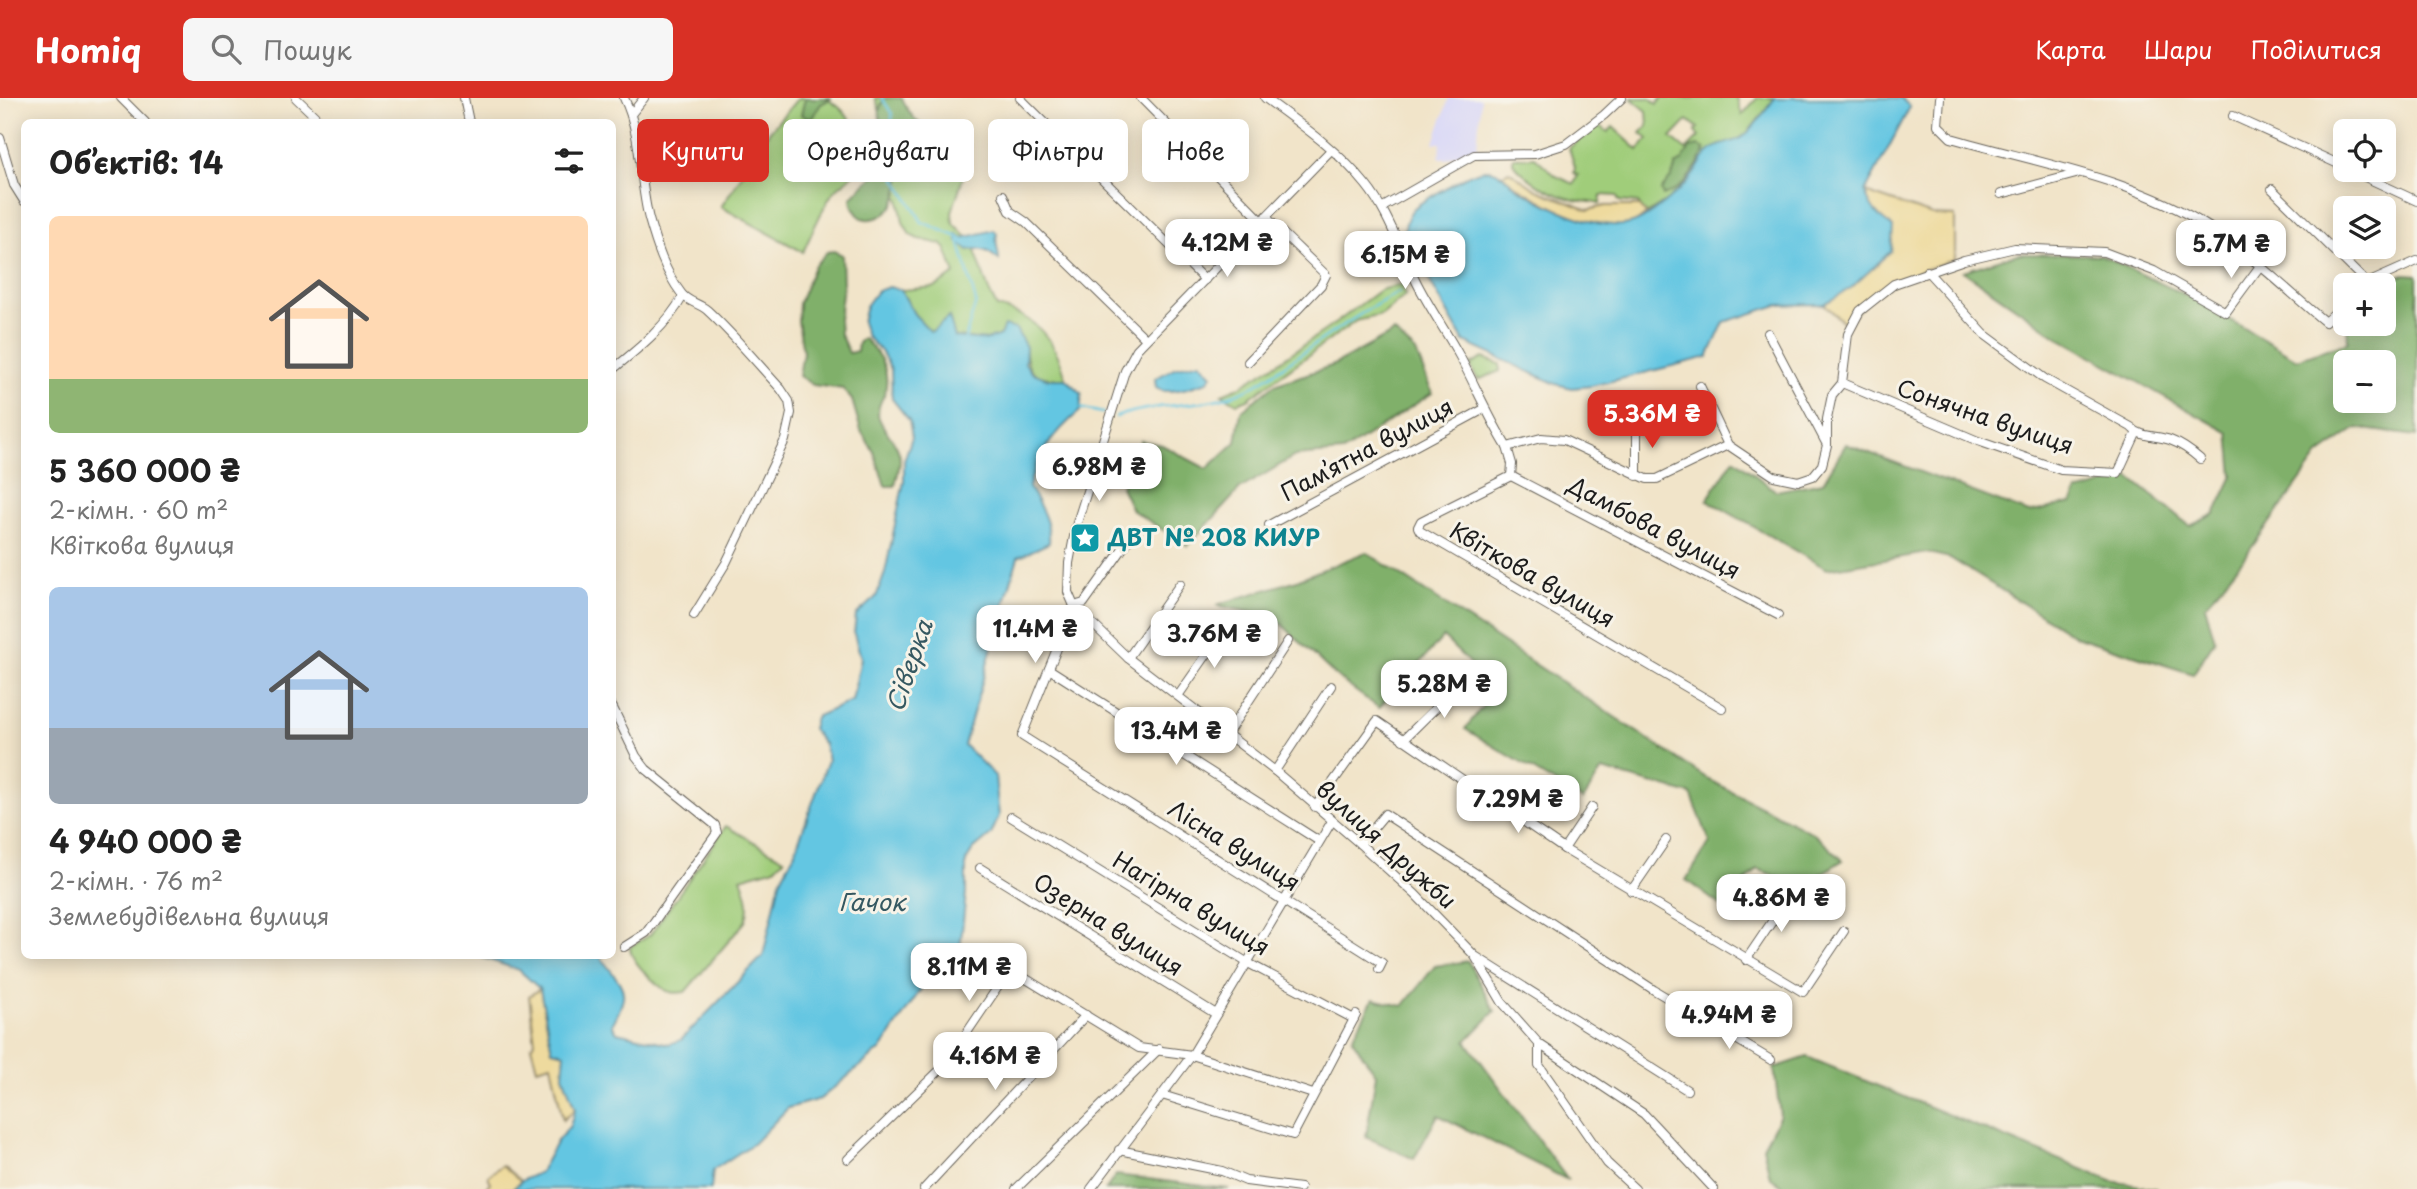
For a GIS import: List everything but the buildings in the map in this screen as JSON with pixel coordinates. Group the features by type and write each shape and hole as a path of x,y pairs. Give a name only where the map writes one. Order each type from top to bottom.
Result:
{"street":[{"path":"121,98 142,119"},
{"path":"296,98 318,119"},
{"path":"464,98 468,119"},
{"path":"624,98 632,113 650,222 664,261 683,296 705,308 781,389 789,401 791,413 785,440 726,563 694,615"},
{"path":"632,113 644,98"},
{"path":"1020,98 1205,281"},
{"path":"1140,98 1265,220 1326,275 1321,285 1248,362"},
{"path":"1265,98 1331,150 1364,183 1383,207 1391,231 1417,283 1507,447 1512,464 1511,476"},
{"path":"1383,207 1474,155 1535,154 1566,144 1622,98"},
{"path":"1939,99 1938,125 1951,138 2079,173 2160,201 2209,227 2260,266 2325,322 2333,314"},
{"path":"2233,116 2333,162"},
{"path":"0,138 14,185 21,196"},
{"path":"1319,841 1049,669 1074,606 1068,592 1069,563 1076,526 1125,371 1146,339 1331,150"},
{"path":"2001,194 2079,173"},
{"path":"2376,182 2417,201"},
{"path":"2272,189 2354,273"},
{"path":"1003,195 1010,211 1026,222 1146,339"},
{"path":"1700,386 1728,445 1774,476 1798,481 1813,476 1822,466 1828,446 1827,419 1832,395 1842,383 1848,334 1860,311 1894,284 1927,271 2015,248 2104,252 2154,271 2227,312 2260,266"},
{"path":"2390,273 2417,261"},
{"name":"Сонячна вулиця","path":"1927,271 1984,334 2045,379 2131,427 2136,434 2169,439 2188,448 2200,459"},
{"path":"616,367 638,349 669,317 683,296"},
{"path":"1769,333 1828,446"},
{"name":"Сонячна вулиця","path":"1842,383 1978,441 2062,470 2118,473 2136,434"},
{"name":"Памʼятна вулиця","path":"1269,525 1484,409"},
{"path":"1637,425 1637,476"},
{"path":"1507,447 1541,438 1564,440 1637,476 1657,479 1728,445"},
{"name":"Дамбова вулиця","path":"1511,476 1778,615"},
{"name":"Квіткова вулиця","path":"1511,476 1421,521 1418,527 1420,531 1722,708"},
{"path":"1074,606 1084,603 1133,534"},
{"path":"1128,658 1180,584"},
{"name":"вулиця Дружби","path":"1074,606 1128,658 1275,771 1360,844 1415,894 1475,956 1687,1090"},
{"path":"1178,696 1226,627"},
{"path":"1227,734 1288,641"},
{"name":"Лісна вулиця","path":"1049,669 1022,736 1382,963 1379,969"},
{"path":"1403,740 1465,679"},
{"path":"1275,771 1331,686"},
{"path":"616,714 636,756 646,769 715,825 717,833 646,933 624,947"},
{"path":"1315,807 1375,721 1379,721 1564,849 1803,992 1844,931"},
{"path":"1564,849 1592,807"},
{"path":"1360,844 1385,814 1654,990 1771,1060"},
{"name":"Нагірна вулиця","path":"1011,817 1247,964 1355,1017 1313,1094"},
{"path":"1091,1189 1192,1055 1332,821"},
{"path":"1631,891 1666,840"},
{"name":"Озерна вулиця","path":"980,868 1216,1014"},
{"path":"1746,960 1792,892"},
{"path":"1475,956 1502,1002 1539,1044 1644,1114 1714,1189"},
{"path":"848,1159 945,1065 1010,969 1139,1048 1192,1055 1313,1094 1293,1135 1162,1096"},
{"path":"924,1189 1086,1015"},
{"path":"1539,1044 1539,1065 1607,1163 1635,1189"},
{"path":"1016,1189 1159,1049"},
{"path":"1119,1150 1222,1171 1246,1181 1300,1188"}],"shaded area":[{"path":"1449,98 1481,98 1477,148 1447,159 1439,158 1441,143 1434,143"}],"green space":[{"path":"798,98 825,99 849,119 783,119 783,182 845,182 832,194 803,252 721,207 737,182 769,182 769,132"},
{"path":"805,98 832,98 821,104 811,119 801,115"},
{"path":"875,98 895,98 912,119 881,119"},
{"path":"884,98 901,98 915,119 880,119"},
{"path":"1631,98 1650,98 1657,104 1662,98 1737,98 1742,115 1757,98 1775,98 1746,135 1734,143 1720,145 1701,161 1695,173 1670,199 1646,214 1638,203 1619,201 1617,196 1601,195 1600,204 1563,196 1532,180 1513,163 1513,158 1535,157 1556,176 1574,184 1578,175 1574,173 1575,167 1569,148 1599,125 1608,132 1613,127 1638,150 1648,139 1641,133 1648,126 1647,111","holes":["1688,120 1698,128 1695,132 1699,137 1686,150 1671,138"]},
{"path":"1698,146 1705,149 1694,170 1683,184 1663,196 1661,190 1672,176 1676,165 1690,148"},
{"path":"867,182 900,182 892,207 873,219 862,218 852,204 851,199"},
{"path":"961,182 952,212 953,223 972,242 997,307 1023,316 1042,332 1057,353 1066,379 1036,374 1028,364 1026,347 1000,335 987,340 954,337 949,317 931,332 914,314 901,290 935,287 955,274 946,249 941,244 910,235 903,222 899,199 888,183"},
{"path":"834,251 842,255 840,334 849,353 857,351 858,343 863,338 875,350 885,371 886,387 878,415 899,453 900,466 895,486 885,486 874,452 861,431 852,400 843,389 813,385 799,376 803,352 798,321 799,303 814,266 827,252"},
{"path":"2017,254 2101,255 2196,300 2297,359 2348,342 2348,336 2396,336 2396,279 2405,274 2417,275 2417,436 2357,428 2319,455 2244,558 2205,606 2215,640 2193,674 2075,636 1950,558 1928,553 1827,569 1707,500 1734,459 1776,491 1823,482 1846,444 2029,513 2071,503 2077,492 2129,477 2190,526 2215,514 2233,476 2229,433 2061,339 1963,271"},
{"path":"1402,284 1405,296 1382,315 1356,321 1248,399 1237,403 1222,394 1239,387 1277,363 1380,290"},
{"path":"1394,332 1416,352 1432,393 1343,452 1295,456 1240,489 1188,546 1132,510 1121,487 1141,441 1162,445 1207,469 1236,442 1241,411 1274,385 1334,365"},
{"path":"1483,358 1500,364 1500,371 1478,380 1470,365"},
{"path":"1366,552 1711,781 1813,833 1843,860 1800,887 1758,869 1721,906 1686,880 1710,842 1691,794 1602,770 1583,800 1465,729 1496,689 1443,637 1379,708 1339,679 1274,617 1216,605 1294,581"},
{"path":"726,826 784,859 775,868 741,878 748,900 745,922 685,992 669,992 644,972 634,959 630,947 650,935"},
{"path":"1468,961 1495,1011 1466,1041 1568,1180 1438,1115 1414,1159 1366,1137 1376,1074 1352,1039 1373,999 1403,1006 1435,966"},
{"path":"1807,1057 2111,1181 2158,1189 1786,1189 1770,1177 1763,1147 1780,1115 1774,1068"},
{"path":"1116,1175 1229,1189 1106,1189"}],"sand":[{"path":"1509,171 1537,190 1588,210 1605,206 1640,206 1646,214 1633,224 1619,227 1583,220 1545,203 1501,175"},
{"path":"1865,192 1932,215 1955,216 1955,259 1895,282 1870,299 1846,325 1824,304 1878,264 1893,227 1875,212"},
{"path":"540,989 552,1050 565,1053 563,1075 575,1109 563,1120 551,1064 537,1068 531,1046 535,1042 529,996"},
{"path":"502,1165 521,1181 513,1189 484,1189 491,1183 488,1176"}],"water":[{"path":"1775,98 1901,98 1910,107 1865,192 1876,212 1893,227 1891,251 1851,288 1824,304 1778,305 1724,322 1708,357 1592,386 1572,388 1556,384 1464,342 1404,235 1409,215 1416,206 1481,170 1500,174 1530,196 1573,216 1603,224 1636,222 1680,189 1711,150 1745,135"},
{"path":"994,230 997,233 999,260 985,250 968,250 957,241 957,234 963,238"},
{"name":"Гачок","path":"889,287 901,290 914,314 931,332 949,317 955,337 987,340 1000,335 1004,326 1016,329 1026,347 1025,363 1031,372 1048,379 1066,379 1082,394 1080,411 1048,445 1032,475 1029,487 1046,521 1049,543 1018,557 964,745 995,776 999,816 991,835 973,850 966,861 966,893 960,950 927,980 881,1049 820,1099 788,1108 754,1143 713,1170 711,1189 513,1189 521,1181 540,1172 557,1141 570,1126 575,1109 563,1075 565,1053 552,1050 540,989 519,970 487,959 602,959 622,988 622,1003 612,1025 617,1032 669,1044 681,1040 763,956 780,881 794,854 828,760 824,744 812,729 815,717 852,701 861,658 854,634 856,615 876,597 885,573 904,481 904,461 912,437 909,420 892,399 891,369 881,351 867,337 862,322 866,306 877,291"},
{"path":"1200,362 1212,375 1207,382 1174,391 1156,388 1155,379 1174,368"}],"waterway":[{"name":"Сіверка","path":"882,98 892,114 893,174 922,222 958,237 976,302 965,339"},
{"path":"1116,417 1145,409 1221,398 1246,390 1399,292"},
{"path":"1079,408 1103,413"}],"place":[{"name":"ДВТ № 208 КИУР","path":"1085,538"}]}
